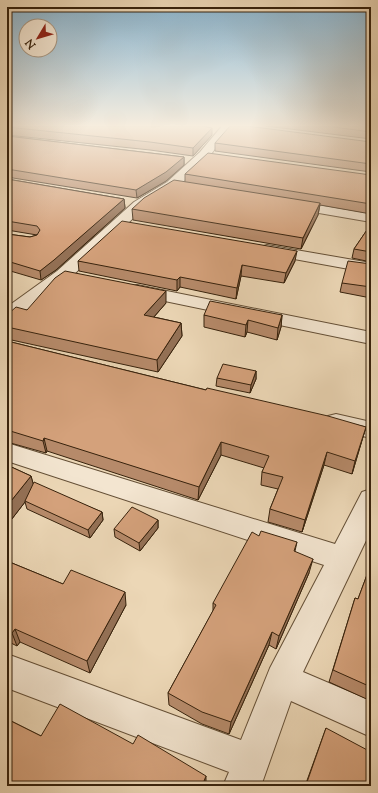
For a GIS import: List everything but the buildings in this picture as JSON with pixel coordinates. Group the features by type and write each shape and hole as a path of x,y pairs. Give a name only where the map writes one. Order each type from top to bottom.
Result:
{"street":[{"path":"9,311 63,275 128,225 139,205 172,185 191,163"},
{"path":"172,185 187,187"},
{"path":"123,202 139,205"},
{"path":"279,202 371,218"},
{"path":"253,248 371,268"},
{"path":"63,275 86,279"},
{"path":"117,286 371,338"},
{"path":"317,418 371,430"},
{"path":"7,452 342,558"},
{"path":"7,671 247,774 282,680 342,558 368,513"},
{"path":"282,680 371,719"}]}
